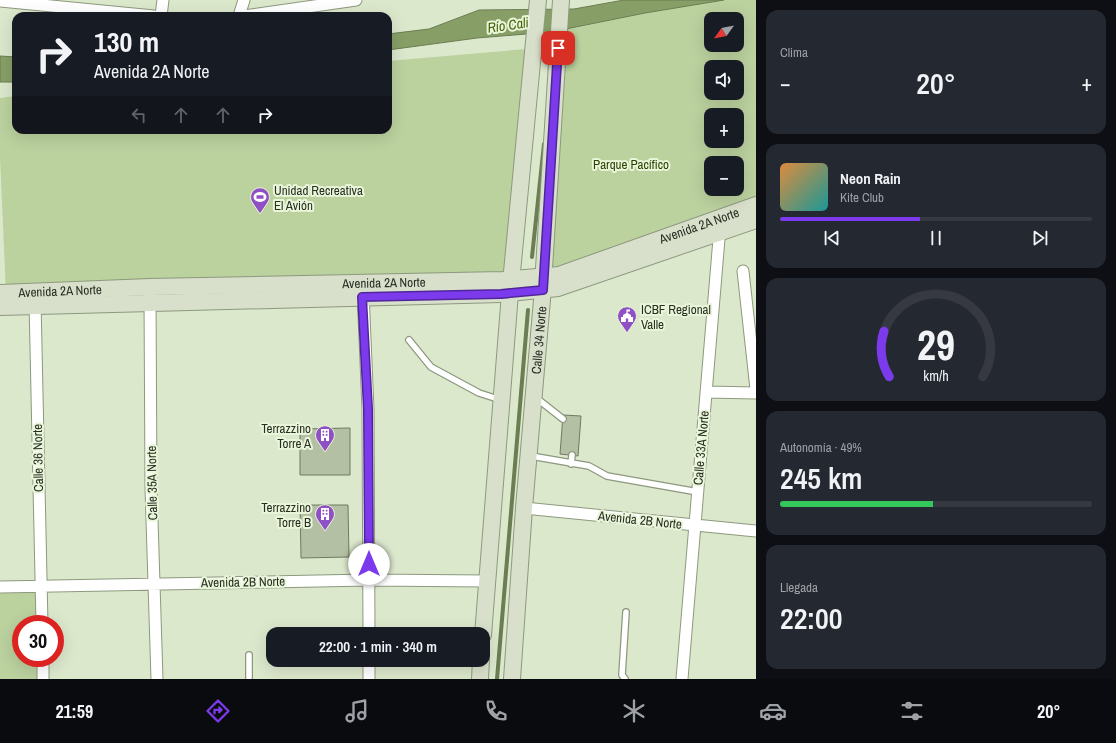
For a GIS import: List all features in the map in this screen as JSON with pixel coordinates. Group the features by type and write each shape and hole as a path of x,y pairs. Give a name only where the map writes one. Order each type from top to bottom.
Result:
{"main road":[{"path":"483,627 501,400 535,47 538,0"},
{"name":"Calle 34 Norte","path":"512,679 528,456 543,283 561,0"},
{"name":"Avenida 2A Norte","path":"0,307 35,299 150,295 511,286 543,283 558,288 720,224 756,205"},
{"name":"Avenida 2A Norte","path":"720,224 756,220"},
{"name":"Avenida 2A Norte","path":"0,293 35,299"},
{"path":"480,679 481,667"}],"street":[{"path":"162,12 164,0"},
{"path":"240,12 244,0"},
{"path":"272,12 356,0"},
{"path":"0,2 110,12"},
{"name":"Calle 33A Norte","path":"682,679 720,224"},
{"path":"743,271 756,389"},
{"path":"363,290 368,409 369,627"},
{"name":"Calle 35A Norte","path":"150,295 151,488 157,679"},
{"name":"Calle 36 Norte","path":"35,299 42,615"},
{"path":"706,392 756,394"},
{"name":"Avenida 2B Norte","path":"524,508 756,531"},
{"name":"Avenida 2B Norte","path":"0,587 369,580 486,581"},
{"path":"42,667 43,679"},
{"path":"369,667 369,679"}],"lane":[{"path":"409,340 430,367 479,393 501,400"},
{"path":"533,396 563,419"},
{"path":"571,464 572,455"},
{"path":"528,456 589,466 607,476 698,492"},
{"path":"625,679 622,675 626,612"},
{"path":"249,655 249,679"}],"green space":[{"name":"Parque Pacífico","path":"724,0 756,0 756,205 544,276 560,31 645,13"},
{"name":"Unidad Recreativa El Avión","path":"526,49 512,279 6,293 0,157 0,98 12,96 12,134 392,134 392,61"},
{"path":"0,587 41,587 42,615 12,615 12,667 43,667 43,679 0,679"}],"water":[{"name":"Río Cali","path":"624,0 724,0 645,13 551,32 477,38 392,49 392,34 429,29 479,10 574,9"},
{"path":"0,56 12,57 12,82 0,82"}],"building":[{"path":"563,415 581,416 578,456 560,454"},
{"name":"Terrazzino Torre A","path":"350,428 350,475 300,475 300,429"},
{"name":"Terrazzino Torre B","path":"300,505 348,505 349,557 301,558"}],"waterway":[{"path":"532,257 544,144"},
{"path":"497,679 528,310"}],"place":[{"name":"Unidad Recreativa El Avión","path":"260,214"},
{"name":"ICBF Regional Valle","path":"627,333"},
{"name":"Terrazzino Torre A","path":"325,452"},
{"name":"Terrazzino Torre B","path":"325,531"}],"route":[{"path":"369,564 368,409 362,297 501,294 543,290 558,48"}]}
